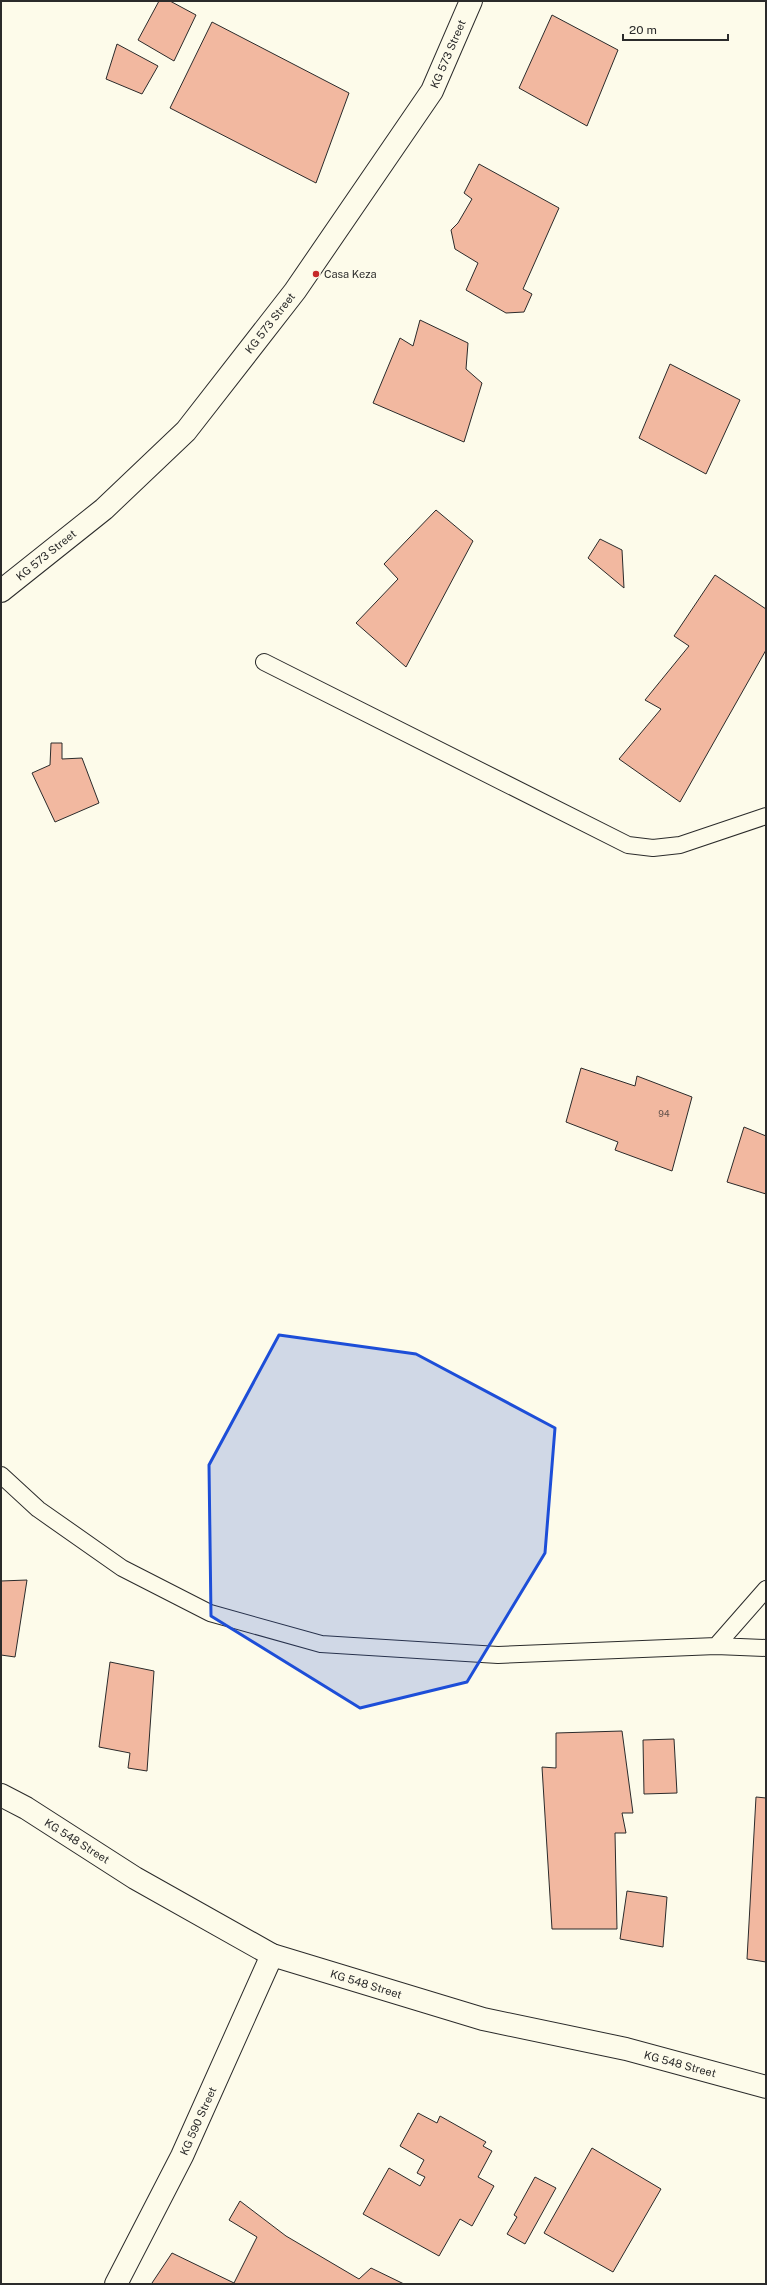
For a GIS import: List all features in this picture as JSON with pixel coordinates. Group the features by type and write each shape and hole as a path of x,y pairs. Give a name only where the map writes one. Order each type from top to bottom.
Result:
{"street":[{"name":"KG 573 Street","path":"1,591 104,509 186,430 295,291 432,92 471,1"},
{"name":"KG 548 Street","path":"1,1795 26,1808 135,1878 272,1955 483,2019 626,2049 766,2087"},
{"name":"KG 590 Street","path":"116,2284 182,2156 272,1955"}],"lane":[{"path":"264,662 628,845 654,848 680,845 766,816"},
{"path":"1,1475 38,1509 122,1568 210,1613 321,1644 498,1655 716,1646 766,1648"},
{"path":"716,1646 766,1589"}],"highlighted area":[{"path":"279,1335 416,1354 555,1428 545,1553 467,1682 360,1708 211,1616 209,1465"}],"building":[{"path":"159,1 170,1 196,15 174,61 138,40"},
{"path":"552,15 618,50 587,126 519,88"},
{"path":"212,22 349,93 316,183 170,108"},
{"path":"117,44 158,66 142,94 106,79"},
{"path":"479,164 559,208 523,289 532,294 524,312 506,313 466,290 478,263 455,249 451,230 458,223 472,199 464,193"},
{"path":"420,320 468,343 466,369 482,383 464,442 373,403 400,338 413,346"},
{"path":"670,364 740,400 706,474 639,438"},
{"path":"436,510 473,541 406,667 356,623 398,579 384,564"},
{"path":"600,539 622,550 624,588 588,558"},
{"path":"715,575 766,609 766,650 680,802 619,759 661,709 645,700 689,646 674,636"},
{"path":"51,743 62,743 62,759 82,758 99,803 55,822 32,773 50,765"},
{"path":"581,1068 635,1086 637,1076 692,1097 672,1171 615,1150 618,1142 566,1122"},
{"path":"744,1127 766,1136 766,1194 727,1182"},
{"path":"27,1580 15,1657 1,1655 1,1581"},
{"path":"110,1662 154,1671 147,1771 128,1768 130,1753 99,1747"},
{"path":"622,1731 633,1813 622,1813 626,1833 615,1833 617,1929 552,1929 542,1767 556,1768 556,1733"},
{"path":"674,1739 677,1793 644,1794 643,1740"},
{"path":"756,1797 766,1798 766,1962 747,1959"},
{"path":"627,1891 667,1897 663,1947 620,1939"},
{"path":"418,2113 437,2123 440,2116 486,2142 483,2146 492,2151 478,2177 494,2186 472,2226 460,2219 439,2256 363,2214 389,2168 420,2186 425,2177 417,2173 424,2160 400,2146"},
{"path":"592,2148 661,2189 613,2272 544,2233"},
{"path":"535,2177 556,2188 525,2244 507,2234 517,2217 514,2215"},
{"path":"240,2201 286,2236 359,2279 371,2268 404,2284 152,2283 172,2253 234,2283 257,2237 229,2220"}],"place":[{"name":"Casa Keza","path":"316,274"}]}
